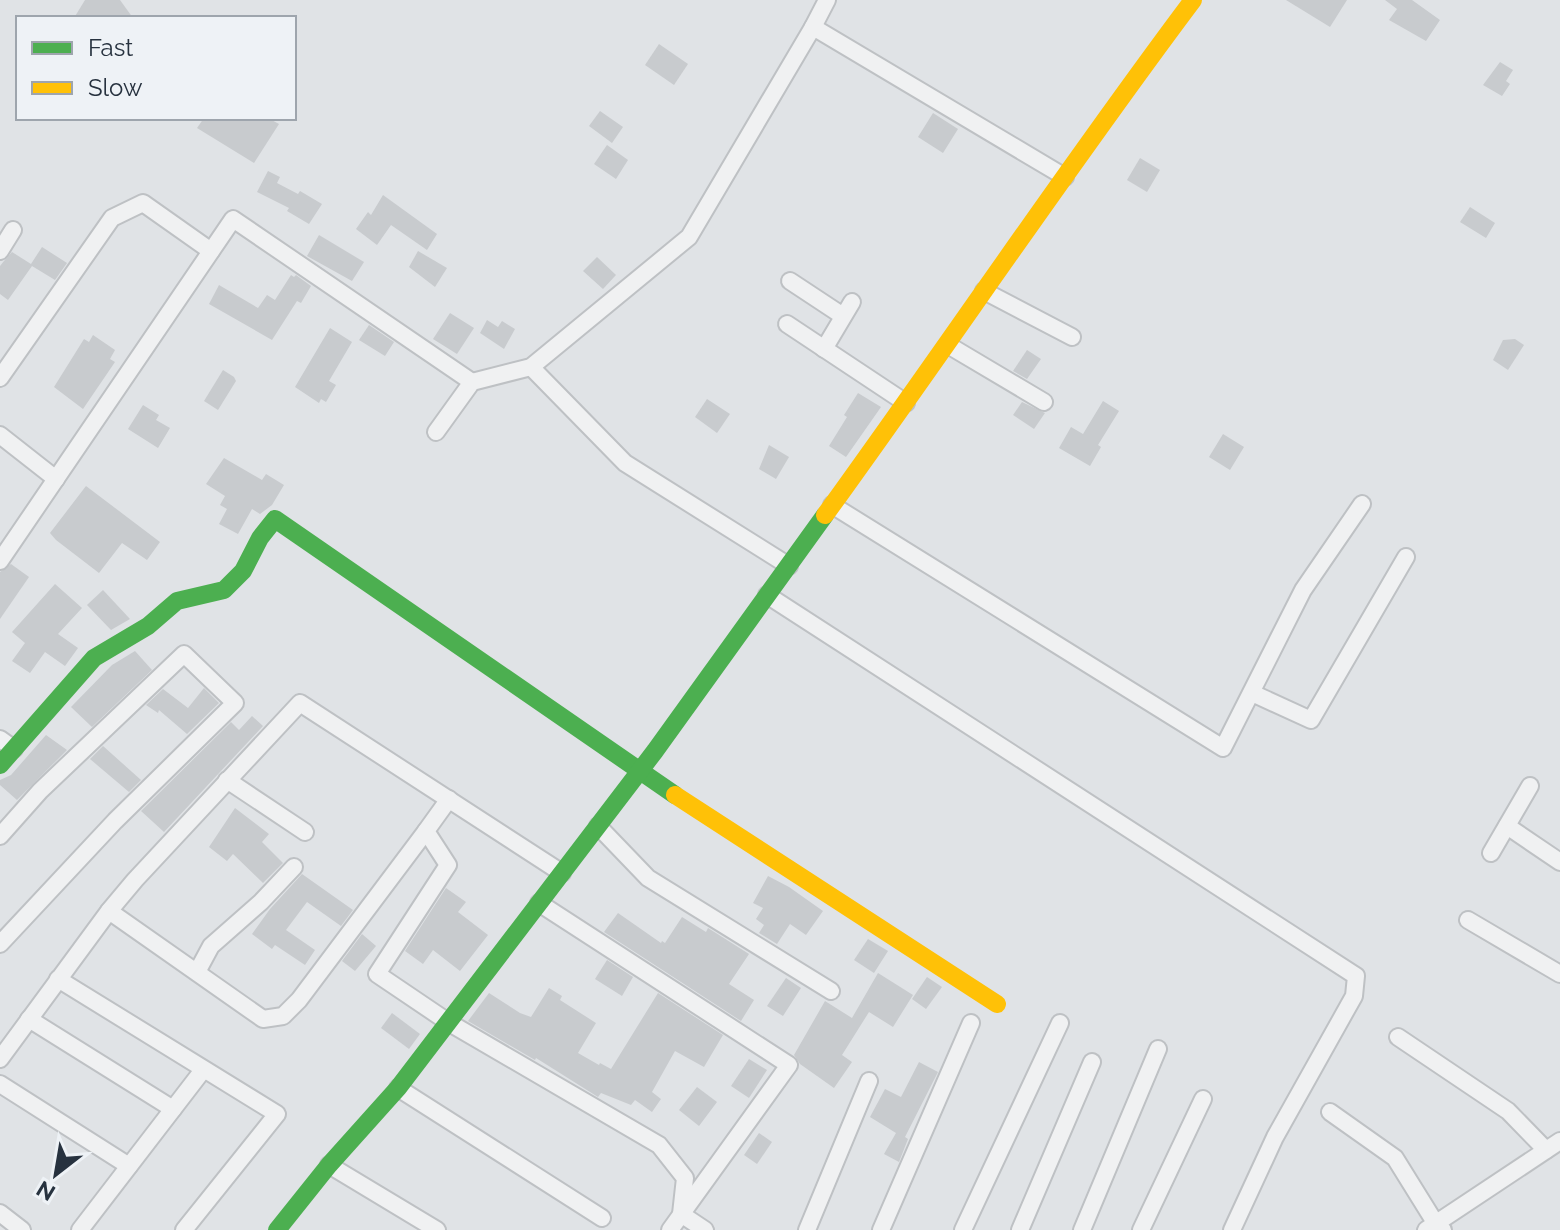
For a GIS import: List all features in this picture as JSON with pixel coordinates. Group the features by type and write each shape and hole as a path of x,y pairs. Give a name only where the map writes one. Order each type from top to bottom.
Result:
{"street":[{"path":"436,432 472,382 531,367 689,237 827,0"},
{"path":"277,1230 329,1165 398,1088 639,772 1193,0"},
{"path":"813,27 1065,177"},
{"path":"0,378 112,218 143,203 211,251"},
{"path":"0,561 233,219 472,382"},
{"path":"0,251 13,230"},
{"path":"790,281 848,309 824,349"},
{"path":"984,291 1072,337"},
{"path":"787,324 906,403"},
{"path":"948,345 1044,402"},
{"path":"531,367 625,463 789,566"},
{"path":"0,435 56,479"},
{"path":"832,505 1223,748 1303,590 1362,504"},
{"path":"0,765 7,744 94,658 148,626 177,601 224,590 243,571 260,538 275,519 639,772 997,1004"},
{"path":"1252,693 1311,720 1406,557"},
{"path":"767,595 1356,976 1354,996 1275,1137 1232,1230"},
{"path":"0,836 40,791 184,654 235,703 115,821 0,944"},
{"path":"0,1059 109,911 300,703 562,873"},
{"path":"227,780 305,832"},
{"path":"1491,853 1530,786"},
{"path":"109,911 263,1019 283,1016 299,1000 449,799"},
{"path":"598,826 648,878 831,991"},
{"path":"1507,826 1560,862"},
{"path":"426,831 448,865 377,974 448,1022 659,1145 685,1178 681,1214"},
{"path":"197,972 211,946 261,902 294,867"},
{"path":"539,903 789,1065 670,1230"},
{"path":"1468,920 1560,974"},
{"path":"58,979 277,1114 184,1230"},
{"path":"29,1019 173,1109"},
{"path":"881,1230 971,1023"},
{"path":"963,1230 1060,1023"},
{"path":"1330,1112 1395,1158 1435,1228 1553,1146 1508,1111 1398,1037"},
{"path":"1082,1230 1158,1049"},
{"path":"1020,1230 1092,1062"},
{"path":"80,1230 203,1070"},
{"path":"807,1230 869,1081"},
{"path":"0,1084 129,1166"},
{"path":"398,1088 602,1218"},
{"path":"1141,1230 1203,1099"},
{"path":"329,1165 437,1230"},
{"path":"0,1213 22,1230"},
{"path":"681,1214 705,1230"}],"building":[{"path":"85,0 120,0 132,16 75,16"},
{"path":"1286,0 1347,0 1330,27"},
{"path":"1385,0 1412,0 1440,20 1426,41 1389,20 1397,9"},
{"path":"659,44 688,64 674,85 645,65"},
{"path":"1500,62 1513,70 1506,81 1510,84 1502,96 1483,85"},
{"path":"600,111 623,127 612,143 589,126"},
{"path":"933,113 958,129 943,153 918,137"},
{"path":"203,120 272,120 279,124 254,163 197,128"},
{"path":"607,145 628,160 616,179 594,164"},
{"path":"1140,158 1160,170 1147,192 1127,180"},
{"path":"268,171 280,177 277,183 298,194 300,191 322,204 309,224 287,211 289,208 257,192"},
{"path":"383,195 437,234 427,250 391,225 377,245 356,229 368,212 371,215"},
{"path":"1470,207 1495,223 1486,238 1460,222"},
{"path":"319,235 364,262 352,281 307,256"},
{"path":"42,247 67,263 55,280 32,266 8,300 0,294 0,266 12,252 31,264"},
{"path":"418,251 447,268 435,287 409,267"},
{"path":"597,257 616,275 603,289 583,271"},
{"path":"291,275 296,275 311,286 301,303 297,301 272,340 209,304 219,285 258,308 267,295 275,300"},
{"path":"450,313 474,328 457,354 433,339"},
{"path":"487,320 498,327 502,321 515,329 504,349 480,333"},
{"path":"369,325 394,342 385,356 359,340"},
{"path":"330,328 352,342 329,381 336,385 326,402 321,399 319,403 295,387"},
{"path":"93,335 115,350 110,359 115,362 83,409 54,387 84,339 89,342"},
{"path":"1515,339 1524,345 1508,370 1493,360 1503,340"},
{"path":"1027,350 1041,359 1027,379 1013,371"},
{"path":"223,370 236,381 218,410 204,401"},
{"path":"858,393 881,407 846,457 829,446"},
{"path":"707,399 730,414 717,433 695,417"},
{"path":"1103,401 1119,411 1098,445 1101,447 1090,466 1059,448 1071,427 1083,434"},
{"path":"1022,402 1045,413 1034,429 1013,415"},
{"path":"143,405 159,415 156,420 170,428 158,448 128,429"},
{"path":"1223,434 1244,447 1230,470 1209,457"},
{"path":"769,445 789,457 776,479 759,469"},
{"path":"224,458 262,480 266,474 284,485 272,505 260,514 252,509 238,534 219,524 227,509 220,505 225,496 206,484"},
{"path":"86,486 160,542 147,560 122,543 99,573 50,533"},
{"path":"11,564 29,577 0,619 0,572"},
{"path":"55,584 82,608 58,634 78,648 65,666 45,652 30,673 12,661 25,643 12,632"},
{"path":"103,590 130,619 111,630 87,605"},
{"path":"135,651 152,670 92,727 71,707 112,665"},
{"path":"204,688 219,703 187,734 159,710 158,713 146,705 163,689 188,708"},
{"path":"252,716 263,726 164,832 141,811 231,722 239,730"},
{"path":"46,735 67,750 17,800 0,785 0,780 11,775"},
{"path":"103,746 141,780 129,792 90,759"},
{"path":"235,808 269,834 262,842 283,863 263,883 233,854 227,861 209,847"},
{"path":"302,874 353,910 341,926 307,902 286,930 315,950 305,965 275,945 272,949 252,934"},
{"path":"768,876 823,911 806,935 790,924 777,944 759,933 764,925 756,919 763,908 753,903"},
{"path":"446,888 466,902 458,912 488,935 460,971 433,950 423,964 405,951"},
{"path":"618,913 661,943 665,943 682,917 706,932 708,928 749,954 729,984 754,1000 741,1021 604,932"},
{"path":"362,934 376,946 355,971 342,961"},
{"path":"868,939 888,951 874,973 854,960"},
{"path":"607,960 633,977 622,996 595,979"},
{"path":"878,973 913,995 893,1027 869,1012 842,1055 852,1062 834,1088 800,1064 794,1055 825,1001 852,1018"},
{"path":"927,977 942,987 926,1009 912,999"},
{"path":"786,978 801,988 783,1016 767,1006"},
{"path":"549,988 562,996 560,1000 596,1023 578,1053 611,1069 658,993 723,1035 704,1067 675,1051 652,1092 661,1099 652,1112 635,1100 631,1105 601,1093 598,1097 468,1021 489,993 531,1017"},
{"path":"392,1013 420,1034 409,1049 381,1028"},
{"path":"749,1059 767,1070 749,1098 731,1086"},
{"path":"919,1062 938,1072 905,1137 908,1139 899,1162 884,1154 896,1133 870,1117 885,1089 901,1097"},
{"path":"697,1087 717,1102 699,1126 679,1110"},
{"path":"759,1133 772,1142 757,1164 744,1155"}],"traffic: fast":[{"path":"277,1230 329,1165 398,1088 655,751 825,515"},
{"path":"0,765 94,658 148,626 177,601 224,590 243,571 260,538 275,519 675,795"}],"traffic: slow":[{"path":"825,515 1193,0"},
{"path":"675,795 997,1004"}]}
